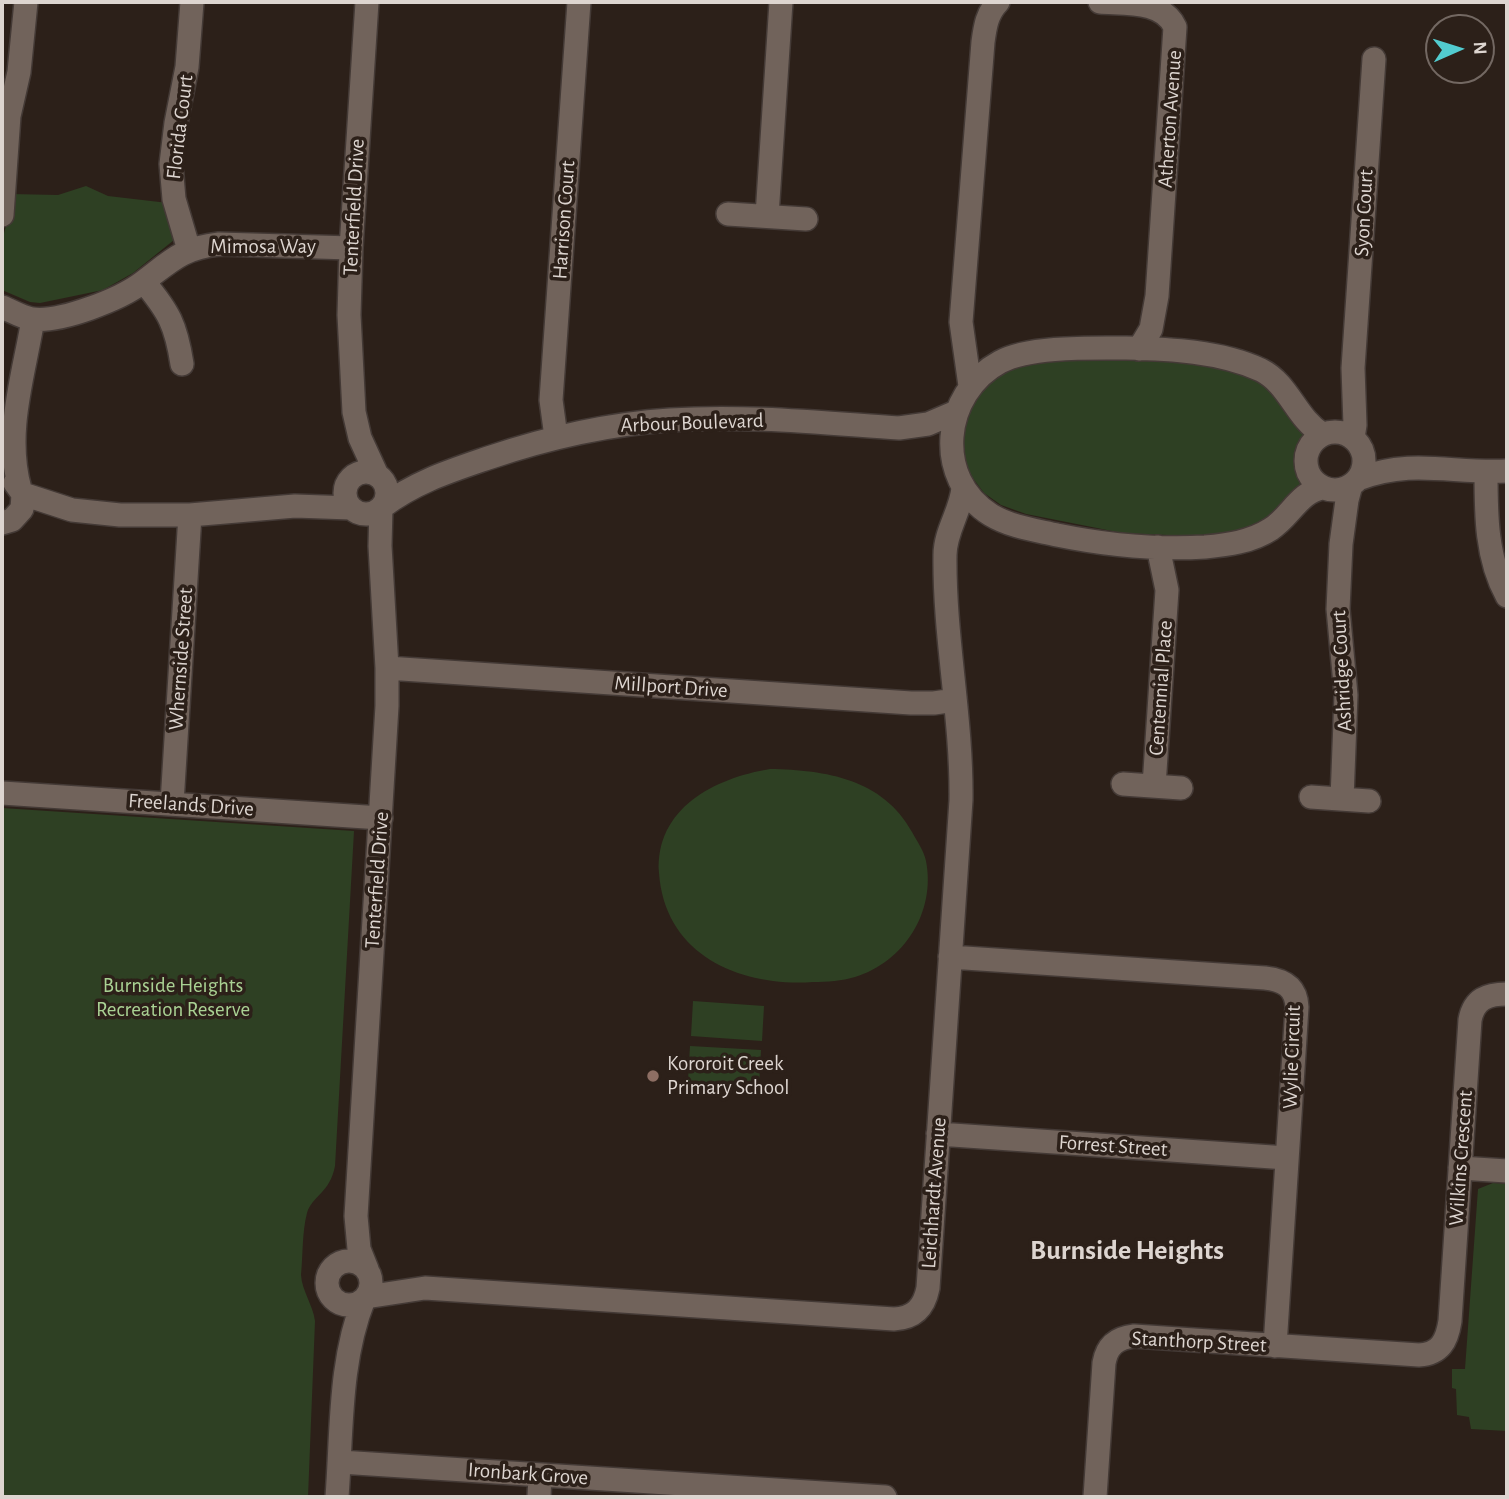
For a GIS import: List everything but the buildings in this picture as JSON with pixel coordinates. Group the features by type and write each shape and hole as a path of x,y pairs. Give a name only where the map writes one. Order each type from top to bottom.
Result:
{"street":[{"path":"2,215 9,116 19,72 26,2"},
{"name":"Florida Court","path":"189,250 174,199 172,164 176,123 187,66 192,2"},
{"name":"Tenterfield Drive","path":"367,2 349,315 354,412 360,438 379,476"},
{"name":"Harrison Court","path":"556,437 551,400 579,2"},
{"path":"767,216 781,2"},
{"path":"970,386 961,332 983,42 986,21 998,2"},
{"name":"Atherton Avenue","path":"1100,2 1149,6 1168,16 1175,27 1157,296"},
{"name":"Syon Court","path":"1353,368 1374,59"},
{"path":"728,214 806,219"},
{"name":"Mimosa Way","path":"33,319 46,319 99,305 144,282 160,267 189,250 202,246 219,244 351,248"},
{"path":"144,282 169,314 178,339 182,364"},
{"path":"1139,349 1150,332 1157,296"},
{"path":"1157,296 1161,330 1172,350"},
{"path":"964,302 968,330 976,349 989,361 1000,362"},
{"path":"2,307 33,319 14,424 11,508 120,515 190,515 295,506 354,510 369,514 410,487 449,471"},
{"path":"1418,467 1377,453 1345,433 1325,434 1309,425 1285,390 1264,372 1230,360 1172,350 1059,350 1026,353 1000,362 970,386 956,412 952,429 953,458 963,488 989,513 1023,528 1078,540 1120,545 1191,547 1228,544 1260,535 1280,522 1311,490 1336,490 1388,469 1418,467 1497,472 1488,532 1495,572 1507,596"},
{"path":"1341,544 1337,498 1333,492 1311,477 1306,461 1310,445 1325,434 1340,416 1353,368"},
{"path":"1341,544 1347,500 1364,462 1356,441 1353,368"},
{"name":"Tenterfield Drive","path":"351,478 354,412"},
{"path":"899,428 928,424 956,412"},
{"name":"Arbour Boulevard","path":"449,471 556,437 648,422 719,418 899,428"},
{"path":"2,457 14,424"},
{"path":"899,428 934,441 953,458"},
{"path":"295,506 326,493 365,471 379,476 403,477 449,471"},
{"path":"379,476 385,482 387,495 382,507"},
{"path":"351,478 345,491 348,504 354,510"},
{"path":"946,579 946,544 963,488"},
{"name":"Tenterfield Drive","path":"367,1285 359,1247 357,1180 381,818 387,668 382,580 382,507"},
{"name":"Tenterfield Drive","path":"354,510 371,534 382,580"},
{"path":"946,579 950,556 962,527 976,515 989,513"},
{"name":"Whernside Street","path":"172,803 190,515"},
{"name":"Ashridge Court","path":"1341,544 1338,609 1346,718 1342,799"},
{"path":"1158,547 1167,590"},
{"path":"1167,590 1177,560 1191,547"},
{"name":"Leichhardt Avenue","path":"367,1285 894,1319 908,1317 922,1307 928,1288 961,800 961,746 948,636 946,579"},
{"name":"Centennial Place","path":"1154,786 1167,590"},
{"name":"Millport Drive","path":"387,668 911,703 956,700"},
{"path":"1124,784 1181,788"},
{"name":"Freelands Drive","path":"2,793 381,818"},
{"path":"1311,797 1369,801"},
{"name":"Wylie Circuit","path":"950,957 1265,978 1285,982 1293,992 1297,1007 1275,1346"},
{"name":"Wilkins Crescent","path":"1441,1347 1450,1321 1472,1010 1480,1000 1489,995 1507,994"},
{"name":"Forrest Street","path":"938,1134 1287,1158"},
{"path":"1461,1168 1507,1171"},
{"name":"Tenterfield Drive","path":"332,1269 343,1247 357,1180"},
{"path":"337,1497 346,1368 356,1318 367,1285 362,1265 349,1261 332,1269 328,1282 343,1332 346,1368"},
{"path":"334,1298 350,1305 367,1285"},
{"name":"Stanthorp Street","path":"1095,1497 1104,1363 1113,1343 1124,1337 1419,1355 1429,1355 1441,1347"},
{"name":"Ironbark Grove","path":"340,1462 540,1486 885,1497"}],"green space":[{"path":"86,186 108,196 168,203 174,240 133,273 103,290 40,303 30,302 2,290 2,241 10,194 58,195"},
{"path":"1105,352 1256,371 1309,430 1302,454 1307,479 1268,517 1238,532 1188,536 1122,533 1026,514 1001,505 984,493 963,465 960,420 996,368"},
{"path":"770,769 832,775 869,789 900,814 922,850 928,880 921,916 902,947 873,970 850,978 829,981 786,982 759,979 734,972 711,960 691,945 675,926 664,902 659,873 660,850 667,831 678,814 692,800 710,789 749,773"},
{"name":"Burnside Heights Recreation Reserve","path":"2,808 354,831 335,1166 329,1182 309,1207 304,1228 301,1275 315,1321 308,1497 2,1497"},
{"path":"693,1001 764,1006 762,1041 691,1036"},
{"path":"690,1046 761,1050 759,1086 688,1081"},
{"path":"1493,1183 1507,1184 1507,1431 1471,1429 1469,1417 1457,1415 1456,1389 1452,1388 1452,1369 1465,1369 1478,1189"}],"place":[{"name":"Kororoit Creek Primary School","path":"653,1076"}],"district":[{"name":"Burnside Heights","path":"1127,1251"}]}
